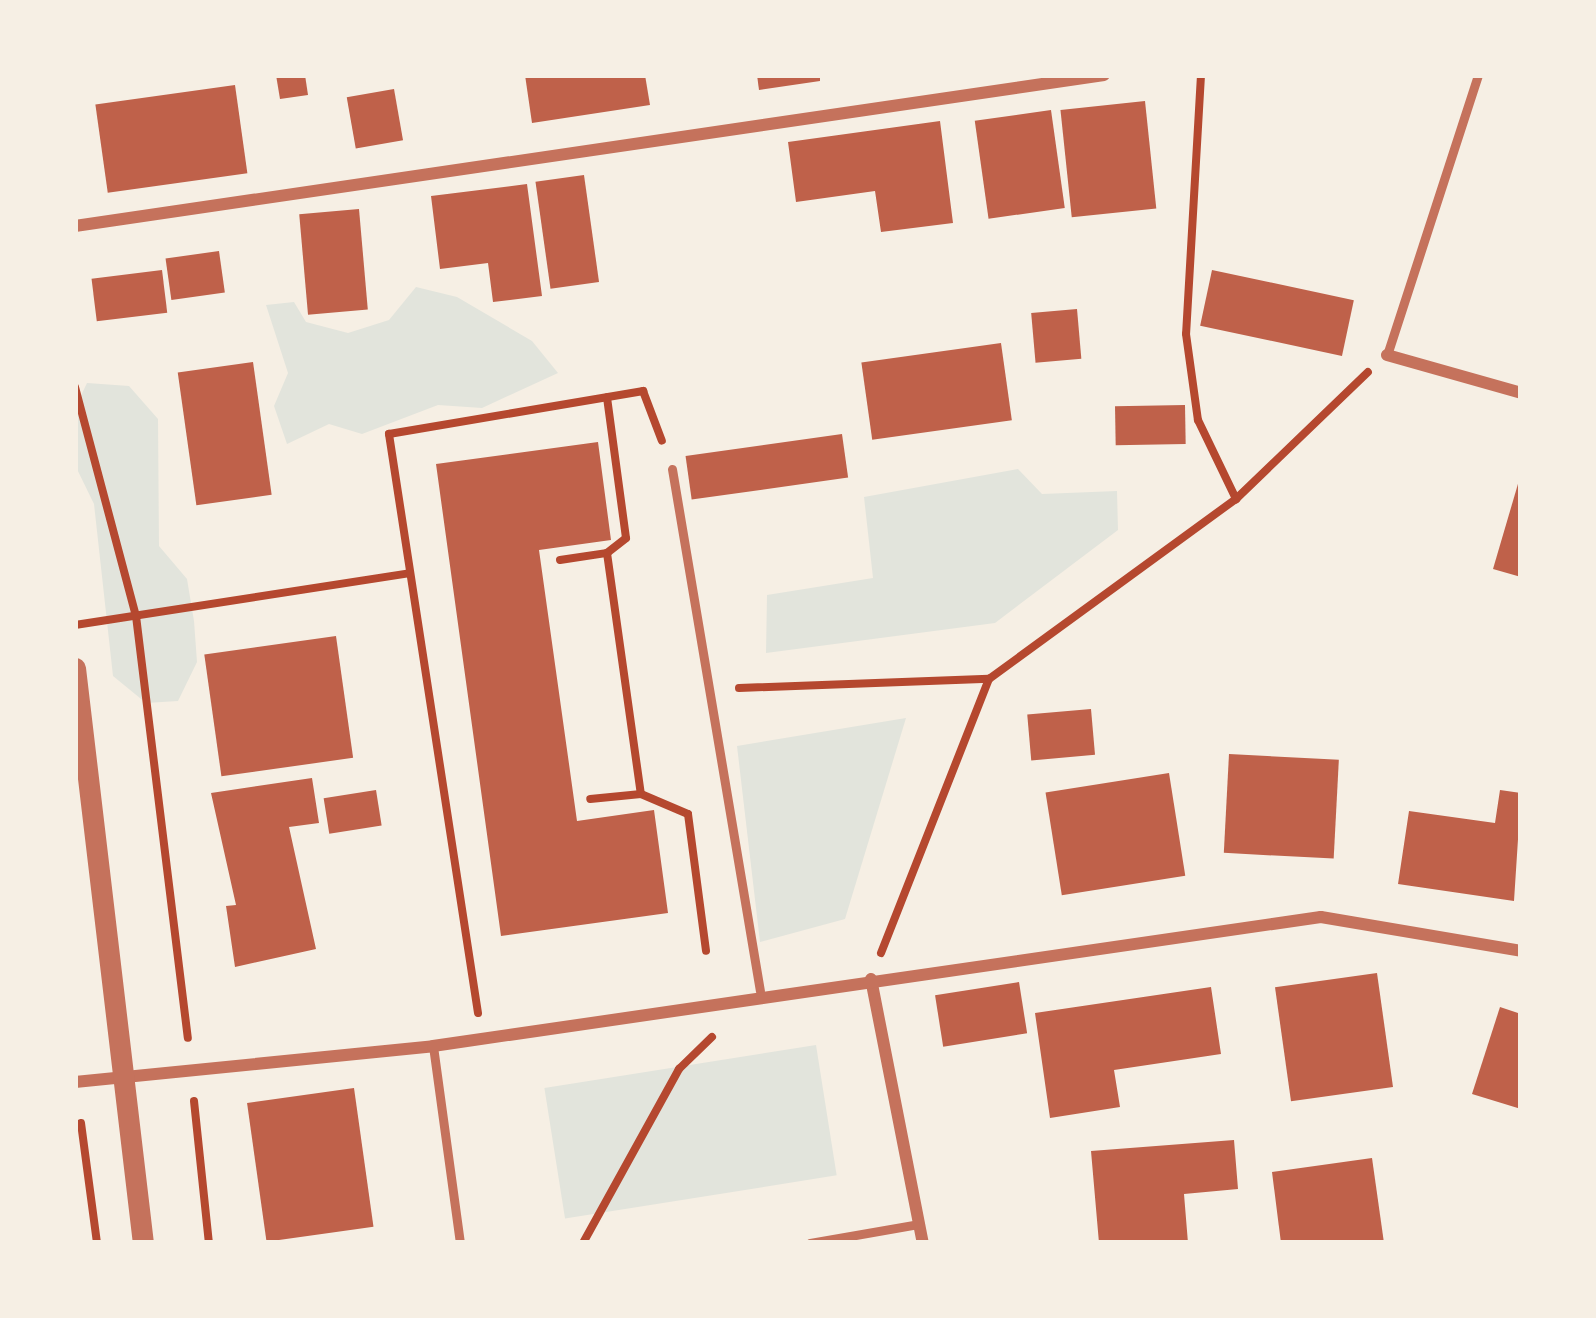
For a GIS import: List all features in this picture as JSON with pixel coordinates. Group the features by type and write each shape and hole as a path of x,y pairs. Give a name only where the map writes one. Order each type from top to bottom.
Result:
{"street":[{"path":"75,226 1104,75"},
{"path":"1387,355 1521,393"},
{"path":"75,668 127,1077 143,1243"},
{"path":"75,1082 433,1046 760,991 1321,917 1521,951"},
{"path":"871,979 923,1243"}],"lane":[{"path":"1387,355 1402,334 1478,75"},
{"path":"672,469 704,689 760,991"},
{"path":"433,1046 460,1243"},
{"path":"810,1243 919,1224"}],"path":[{"path":"1201,75 1186,334 1198,420 1236,499"},
{"path":"871,979 989,679 1236,499 1387,355"},
{"path":"75,387 136,616 188,1038"},
{"path":"482,1038 389,434 644,391 672,469"},
{"path":"560,560 607,553 626,538 607,397"},
{"path":"607,553 640,794"},
{"path":"75,625 410,573"},
{"path":"704,689 989,679"},
{"path":"590,799 640,794 688,814 706,951"},
{"path":"583,1243 679,1069 760,991"},
{"path":"194,1098 209,1243"},
{"path":"81,1123 97,1243"}],"shaded area":[{"path":"416,287 457,297 532,341 558,373 482,408 438,405 362,434 329,424 287,444 274,406 288,373 266,305 294,302 306,322 348,333 389,320"},
{"path":"87,383 129,386 158,419 159,546 187,579 197,662 178,701 146,703 113,676 94,504 75,465 75,408"},
{"path":"1018,469 1042,494 1117,491 1118,530 995,623 766,653 767,595 873,578 864,497"},
{"path":"906,718 845,919 760,942 737,746"},
{"path":"816,1045 837,1175 565,1218 544,1088"}],"building":[{"path":"276,75 305,75 308,95 280,99"},
{"path":"525,75 645,75 650,105 532,123"},
{"path":"757,75 820,75 820,81 759,90"},
{"path":"235,85 247,173 108,193 95,105"},
{"path":"394,89 403,140 356,149 347,97"},
{"path":"1145,101 1156,208 1072,217 1060,110"},
{"path":"1051,110 1065,208 989,219 975,121"},
{"path":"940,121 953,223 881,232 875,191 796,202 788,142"},
{"path":"584,175 599,282 551,289 535,182"},
{"path":"527,184 542,296 493,302 488,263 440,269 431,196"},
{"path":"359,209 368,310 308,315 299,214"},
{"path":"219,251 225,293 171,300 166,259"},
{"path":"162,270 167,313 97,321 92,279"},
{"path":"1212,270 1354,300 1342,356 1200,326"},
{"path":"1077,309 1081,359 1036,363 1031,313"},
{"path":"1001,343 1012,420 872,440 861,363"},
{"path":"253,362 272,495 196,505 178,373"},
{"path":"1185,405 1186,444 1116,445 1115,406"},
{"path":"842,434 848,478 692,500 686,456"},
{"path":"598,442 611,540 539,550 577,821 654,810 668,913 501,936 436,464"},
{"path":"1521,477 1521,577 1493,569"},
{"path":"336,636 353,758 221,776 204,655"},
{"path":"1091,709 1095,755 1031,760 1027,715"},
{"path":"1229,754 1339,760 1334,859 1224,853"},
{"path":"1169,773 1185,876 1062,895 1046,793"},
{"path":"312,778 319,823 289,827 316,949 235,967 226,906 236,905 211,793"},
{"path":"376,790 382,826 329,834 324,798"},
{"path":"1500,790 1521,793 1514,901 1398,884 1409,811 1495,823"},
{"path":"1377,973 1393,1087 1291,1101 1275,987"},
{"path":"1019,982 1027,1033 943,1047 935,995"},
{"path":"1211,987 1221,1054 1114,1070 1120,1107 1050,1118 1035,1013"},
{"path":"1500,1007 1521,1014 1521,1109 1472,1094"},
{"path":"354,1088 373,1227 267,1242 247,1103"},
{"path":"1234,1140 1238,1189 1184,1194 1188,1243 1099,1243 1091,1151"},
{"path":"1372,1158 1384,1243 1281,1243 1272,1172"}]}
